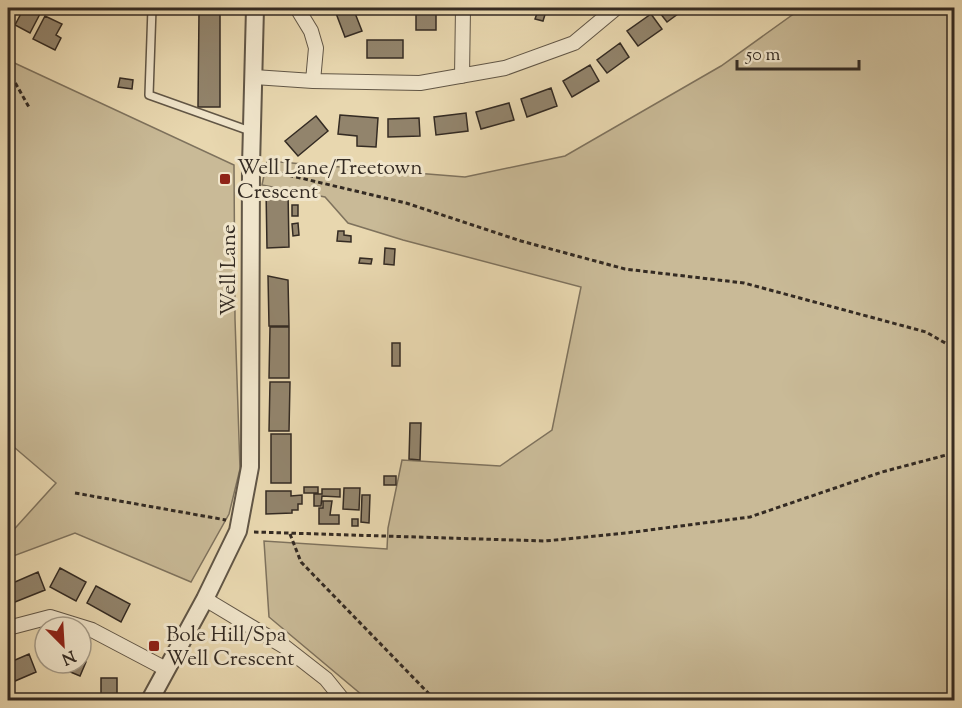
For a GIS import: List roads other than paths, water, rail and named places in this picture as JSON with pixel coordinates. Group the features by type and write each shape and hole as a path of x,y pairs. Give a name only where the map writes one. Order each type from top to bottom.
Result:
{"street":[{"name":"Well Lane","path":"150,700 205,599 239,527 250,467 250,166 253,132 255,8"},
{"path":"297,8 311,31 316,48 313,81"},
{"path":"462,76 463,8"},
{"path":"254,76 313,81 420,83 505,68 574,43 615,8"},
{"path":"205,599 285,647 326,679 342,700"},
{"path":"8,628 50,617 92,630 166,669"}],"lane":[{"path":"152,8 149,95 253,132"}],"place":[{"name":"Well Lane/Treetown Crescent","path":"225,179"},
{"name":"Bole Hill/Spa Well Crescent","path":"154,646"}]}
